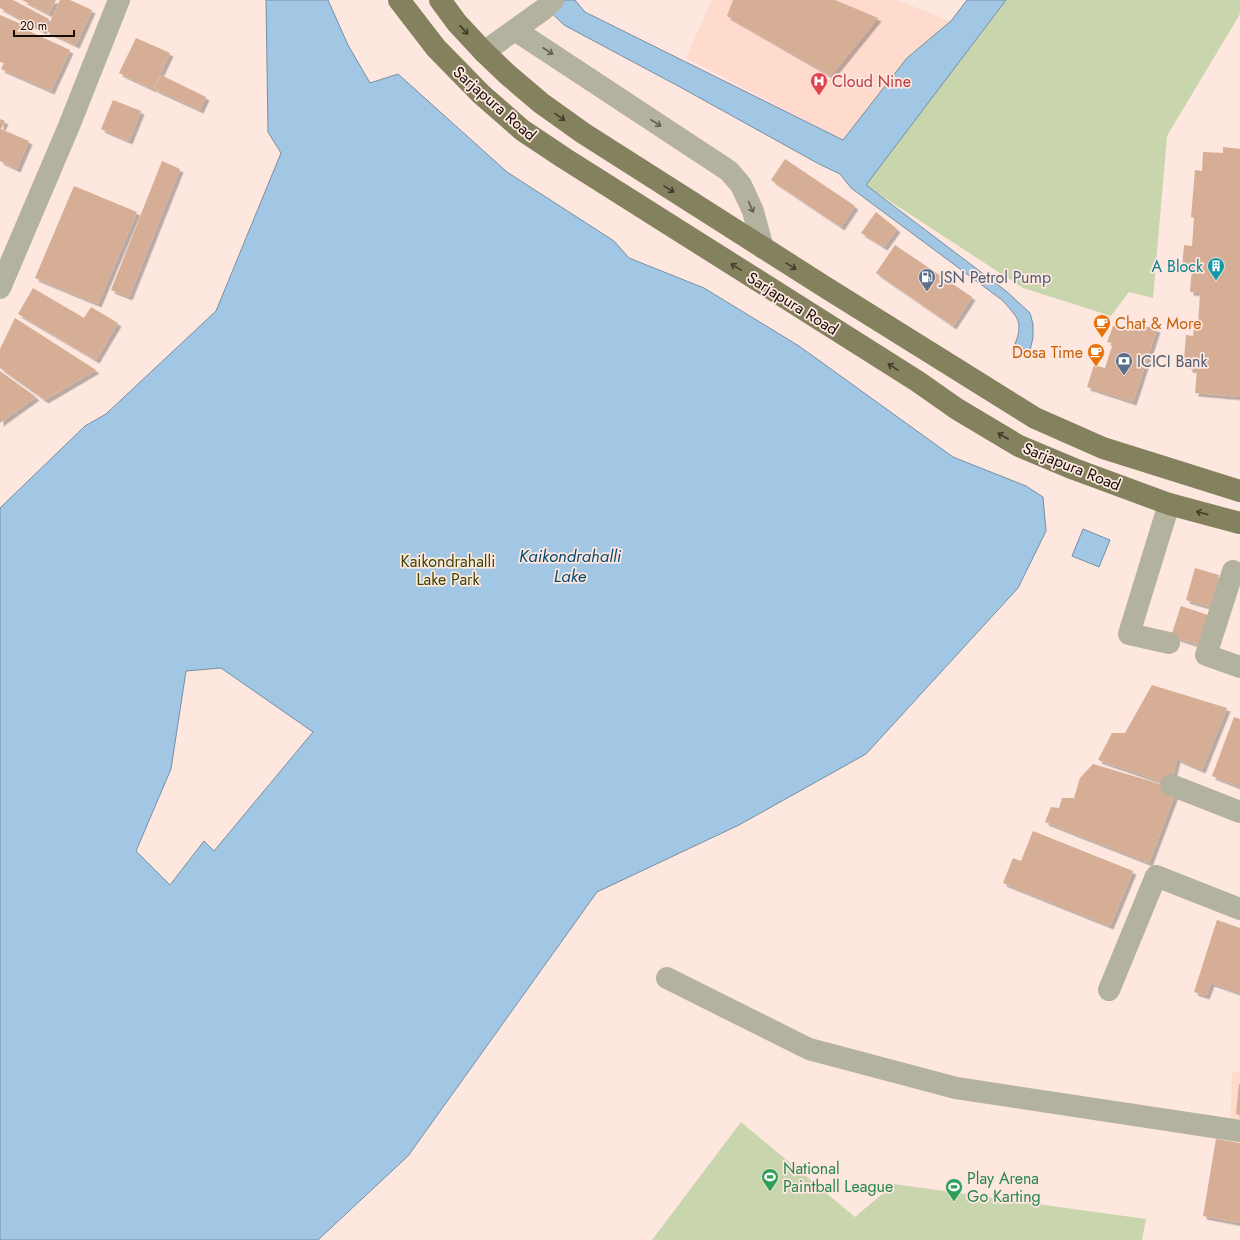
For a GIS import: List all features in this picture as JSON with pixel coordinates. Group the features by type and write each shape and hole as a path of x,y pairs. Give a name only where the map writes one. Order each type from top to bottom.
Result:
{"main road":[{"name":"Sarjapura Road","path":"399,0 436,48 481,94 522,130 917,381 957,409 1019,446 1081,471 1169,504 1240,523"},
{"name":"Sarjapura Road","path":"440,0 457,23 508,75 541,103 583,133 763,248 1035,418 1103,448 1240,490"}],"street":[{"path":"0,288 119,0"},
{"path":"484,52 548,5"},
{"path":"515,30 729,171 741,185 753,211 763,248"},
{"path":"1169,504 1129,634 1169,644"},
{"path":"1233,571 1206,655 1240,667"},
{"path":"1171,785 1240,812"},
{"path":"1109,990 1156,876 1240,909"},
{"path":"667,978 809,1049 956,1088 1240,1131"}],"shaded area":[{"name":"Cloud Nine","path":"712,0 896,0 951,21 907,58 843,140 686,58"},
{"path":"1232,1072 1240,1072 1240,1126 1230,1125"}],"green space":[{"path":"1006,0 1240,0 1240,14 1167,136 1153,298 1129,292 1111,316 1023,288 865,185"},
{"path":"741,1122 855,1217 894,1184 1146,1219 1142,1240 652,1240"}],"water":[{"name":"Kaikondrahalli Lake","path":"266,0 328,0 348,45 370,83 398,74 507,172 614,241 629,258 704,288 799,346 953,457 1026,486 1043,497 1046,531 1018,588 866,754 739,825 597,892 408,1156 318,1240 0,1240 0,508 85,426 106,414 216,311 281,153 268,132","holes":["221,668 313,732 214,851 204,841 170,885 136,851 171,769 186,671"]},
{"path":"538,0 575,0 585,12 843,140 907,58 951,21 967,0 1006,0 866,185 1006,291 1030,313 1033,324 1033,338 1029,354 1015,344 1019,330 1018,320 1002,300 851,188 840,174 564,25"},
{"path":"1083,529 1110,540 1099,567 1072,556"}],"building":[{"path":"0,0 13,0 49,19 43,31 0,8"},
{"path":"22,0 56,0 49,14"},
{"path":"60,0 70,0 92,10 76,45 46,31"},
{"path":"733,0 835,0 878,18 831,76 727,16"},
{"path":"0,15 21,24 20,27 70,50 51,91 1,69 4,63 0,62"},
{"path":"136,38 170,53 153,89 119,73"},
{"path":"161,75 206,97 200,110 154,89"},
{"path":"113,100 141,111 129,141 101,129"},
{"path":"0,119 5,121 1,129 29,141 17,169 0,161"},
{"name":"A Block","path":"1223,147 1240,149 1240,397 1195,393 1197,370 1189,369 1190,359 1184,359 1186,335 1193,336 1194,326 1198,326 1200,293 1190,292 1192,269 1182,268 1184,245 1192,246 1194,218 1191,217 1195,170 1202,171 1203,152 1223,153"},
{"path":"785,159 855,206 841,227 771,180"},
{"path":"162,161 180,169 129,297 111,290"},
{"path":"74,186 137,212 98,304 35,278"},
{"path":"876,212 897,229 884,247 861,233"},
{"path":"895,245 972,297 953,326 876,273"},
{"path":"33,288 84,318 91,307 118,323 96,360 18,314"},
{"path":"15,318 96,370 45,400 0,368 0,349"},
{"path":"1113,326 1151,327 1157,329 1133,402 1087,387 1094,365 1105,368 1113,343 1107,342"},
{"path":"0,371 36,397 0,423"},
{"path":"1195,568 1219,575 1210,607 1186,600"},
{"path":"1181,606 1211,616 1202,646 1171,636"},
{"path":"1152,685 1227,708 1202,770 1177,759 1171,785 1098,760 1112,733 1125,733"},
{"path":"1234,717 1240,719 1240,787 1212,776"},
{"path":"1093,764 1177,789 1149,863 1045,822 1051,807 1059,808 1062,798 1074,798 1080,778"},
{"path":"1033,831 1133,871 1110,926 1003,883 1013,858 1021,861"},
{"path":"1217,920 1240,928 1240,993 1211,983 1206,996 1194,992"},
{"path":"1240,1084 1240,1115 1236,1114"},
{"path":"1216,1139 1240,1143 1240,1223 1203,1216"}],"place":[{"name":"Cloud Nine","path":"819,96"},
{"name":"A Block","path":"1216,281"},
{"name":"JSN Petrol Pump","path":"927,292"},
{"name":"Chat & More","path":"1102,338"},
{"name":"Dosa Time","path":"1096,367"},
{"name":"ICICI Bank","path":"1124,376"},
{"name":"National Paintball League","path":"770,1192"},
{"name":"Play Arena Go Karting","path":"954,1202"}],"park label":[{"name":"Kaikondrahalli Lake Park","path":"448,570"}]}
